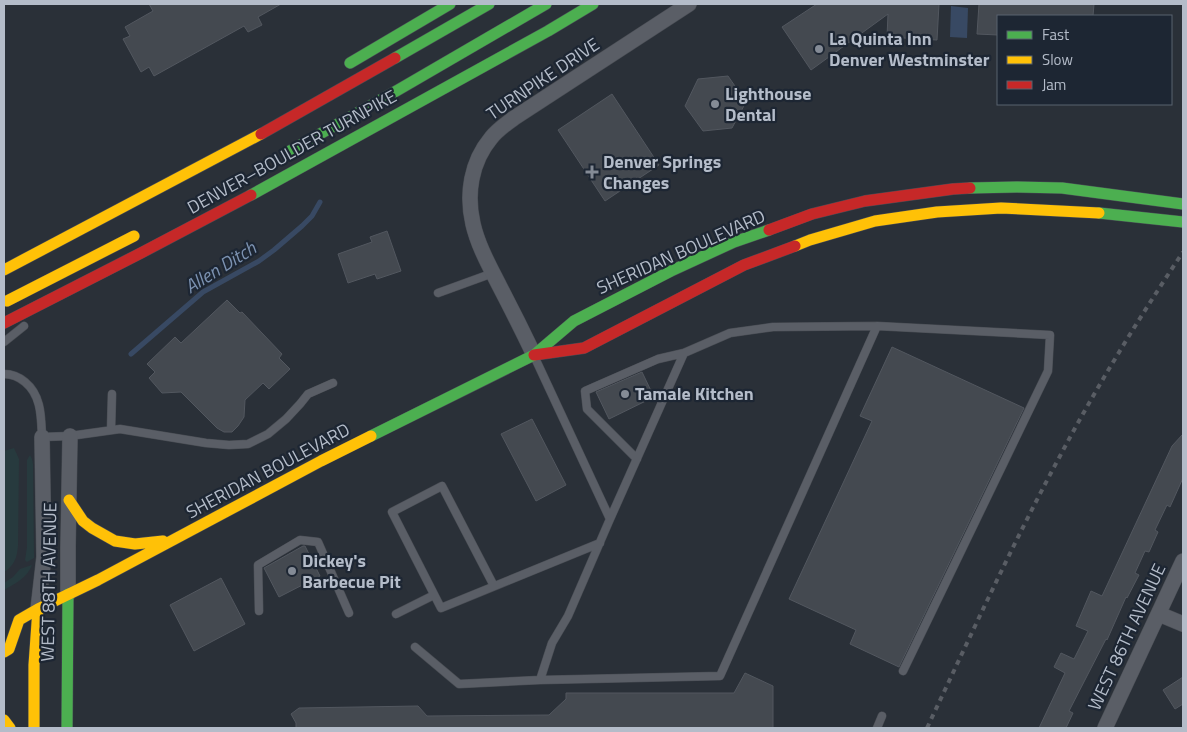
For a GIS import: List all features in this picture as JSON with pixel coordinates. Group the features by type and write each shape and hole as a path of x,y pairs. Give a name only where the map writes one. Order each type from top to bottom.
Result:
{"main road":[{"path":"338,70 450,4"},
{"path":"4,270 224,155 343,89 489,4"},
{"path":"280,156 546,4"},
{"name":"DENVER–BOULDER TURNPIKE","path":"4,323 75,288 364,133 593,4"},
{"name":"SHERIDAN BOULEVARD","path":"4,652 9,649 15,619 68,594 322,461 534,355 574,321 671,271 734,242 812,214 865,201 953,189 1062,188 1183,204"},
{"name":"SHERIDAN BOULEVARD","path":"534,355 584,348 744,265 810,240 875,221 937,212 1001,208 1091,212 1183,222"},
{"path":"4,303 144,231"},
{"path":"69,500 83,521 115,541 135,544 174,540"},
{"name":"WEST 88TH AVENUE","path":"67,728 68,594"},
{"name":"WEST 88TH AVENUE","path":"34,728 34,665 38,609"},
{"path":"4,720 10,728"}],"street":[{"name":"TURNPIKE DRIVE","path":"534,355 493,273 477,238 473,224 470,208 471,180 483,148 500,128 514,118 689,4"},
{"name":"WEST 88TH AVENUE","path":"68,594 70,436"},
{"name":"WEST 88TH AVENUE","path":"38,609 44,557 42,437"},
{"name":"WEST 86TH AVENUE","path":"1105,728 1183,561"},
{"path":"1159,614 1183,624"}],"lane":[{"path":"438,294 493,273"},
{"path":"44,312 75,288"},
{"path":"4,342 28,323"},
{"path":"415,647 459,684 540,680 720,676 877,326"},
{"path":"637,459 587,409 585,391 658,359 684,353 730,333 773,327 877,326 1050,336 1048,371 902,671"},
{"path":"540,680 552,643 568,616 684,353"},
{"path":"534,355 610,519"},
{"path":"4,374 20,379 35,392 41,414 42,437 70,436 120,429 229,445 248,444 268,434 286,419 308,394 333,383"},
{"path":"111,430 112,394"},
{"path":"494,586 467,534 451,513 442,486 392,512 408,536 431,580 434,595 441,608 600,543"},
{"path":"458,538 467,534"},
{"path":"259,611 258,565 300,540 318,542 349,613"},
{"path":"470,560 478,556"},
{"path":"396,614 434,595"},
{"path":"877,728 882,716"}],"green space":[{"path":"14,448 19,459 18,546 14,561 4,572 4,451"},
{"path":"30,455 33,464 34,558 27,562 25,560 27,547 27,460"},
{"path":"32,565 24,577 4,590 4,583 20,569"}],"water":[{"path":"951,6 968,8 967,38 950,37"}],"building":[{"path":"149,4 281,4 258,17 262,25 248,32 244,26 154,76 149,67 141,72 123,39 130,36 125,27 153,11"},
{"name":"La Quinta Inn Denver Westminster","path":"817,4 939,4 937,40 887,37 888,14 811,70 782,27"},
{"name":"La Quinta Inn Denver Westminster","path":"979,4 1094,4 1093,15 997,15 997,35 977,34"},
{"name":"Lighthouse Dental","path":"728,76 746,102 732,128 703,131 685,106 698,79"},
{"path":"612,94 659,165 605,201 558,130"},
{"path":"387,231 401,271 377,279 375,274 348,283 338,254 372,242 370,237"},
{"path":"227,300 240,313 242,312 282,354 279,358 290,369 269,389 263,383 245,400 244,417 232,432 224,432 217,428 181,392 162,393 149,378 155,372 147,364 175,337 181,343"},
{"path":"892,347 1024,408 899,667 850,644 856,630 789,599 872,421 860,416"},
{"name":"Tamale Kitchen","path":"642,372 654,397 609,419 596,392"},
{"path":"532,419 566,485 536,501 501,434"},
{"path":"1183,434 1183,478 1170,507 1167,505 1155,530 1158,532 1149,552 1145,551 1135,573 1139,575 1069,711 1073,713 1066,728 1039,728 1065,673 1054,667 1061,653 1074,659 1088,631 1076,626 1091,591 1102,596 1172,446"},
{"name":"Dickey's Barbecue Pit","path":"305,546 320,576 279,597 264,568"},
{"path":"221,578 245,624 194,651 170,605"},
{"path":"745,673 773,686 773,728 296,728 296,723 291,714 299,708 418,706 427,716 549,715 566,699 566,693 734,693"},
{"path":"1183,677 1183,704 1175,709 1163,690"}],"waterway":[{"name":"Allen Ditch","path":"131,354 203,292 259,261 274,250 312,216 320,202"}],"railway":[{"path":"927,728 1008,557 1060,456 1119,352 1183,252"}],"traffic: fast":[{"path":"350,63 450,4"},
{"path":"395,58 489,4"},
{"path":"288,152 546,4"},
{"path":"251,195 548,31 593,4"},
{"path":"970,188 1062,188 1183,204"},
{"path":"1099,213 1183,222"},
{"path":"371,436 534,355 574,321 671,271 734,242 769,230"},
{"path":"67,728 68,594"}],"traffic: slow":[{"path":"4,270 261,134"},
{"path":"795,246 875,221 937,212 1001,208 1099,213"},
{"path":"7,301 134,236"},
{"path":"4,652 9,649 19,620 371,436"},
{"path":"69,500 83,521 115,541 135,544 163,541"},
{"path":"34,728 34,665 38,609"},
{"path":"4,720 10,728"}],"traffic: jam":[{"path":"261,134 395,58"},
{"path":"769,230 812,214 865,201 970,188"},
{"path":"4,323 251,195"},
{"path":"534,355 584,348 744,265 795,246"}],"place":[{"name":"La Quinta Inn Denver Westminster","path":"819,49"},
{"name":"Lighthouse Dental","path":"715,104"},
{"name":"Denver Springs Changes","path":"592,172"},
{"name":"Tamale Kitchen","path":"625,394"},
{"name":"Dickey's Barbecue Pit","path":"292,571"}]}
